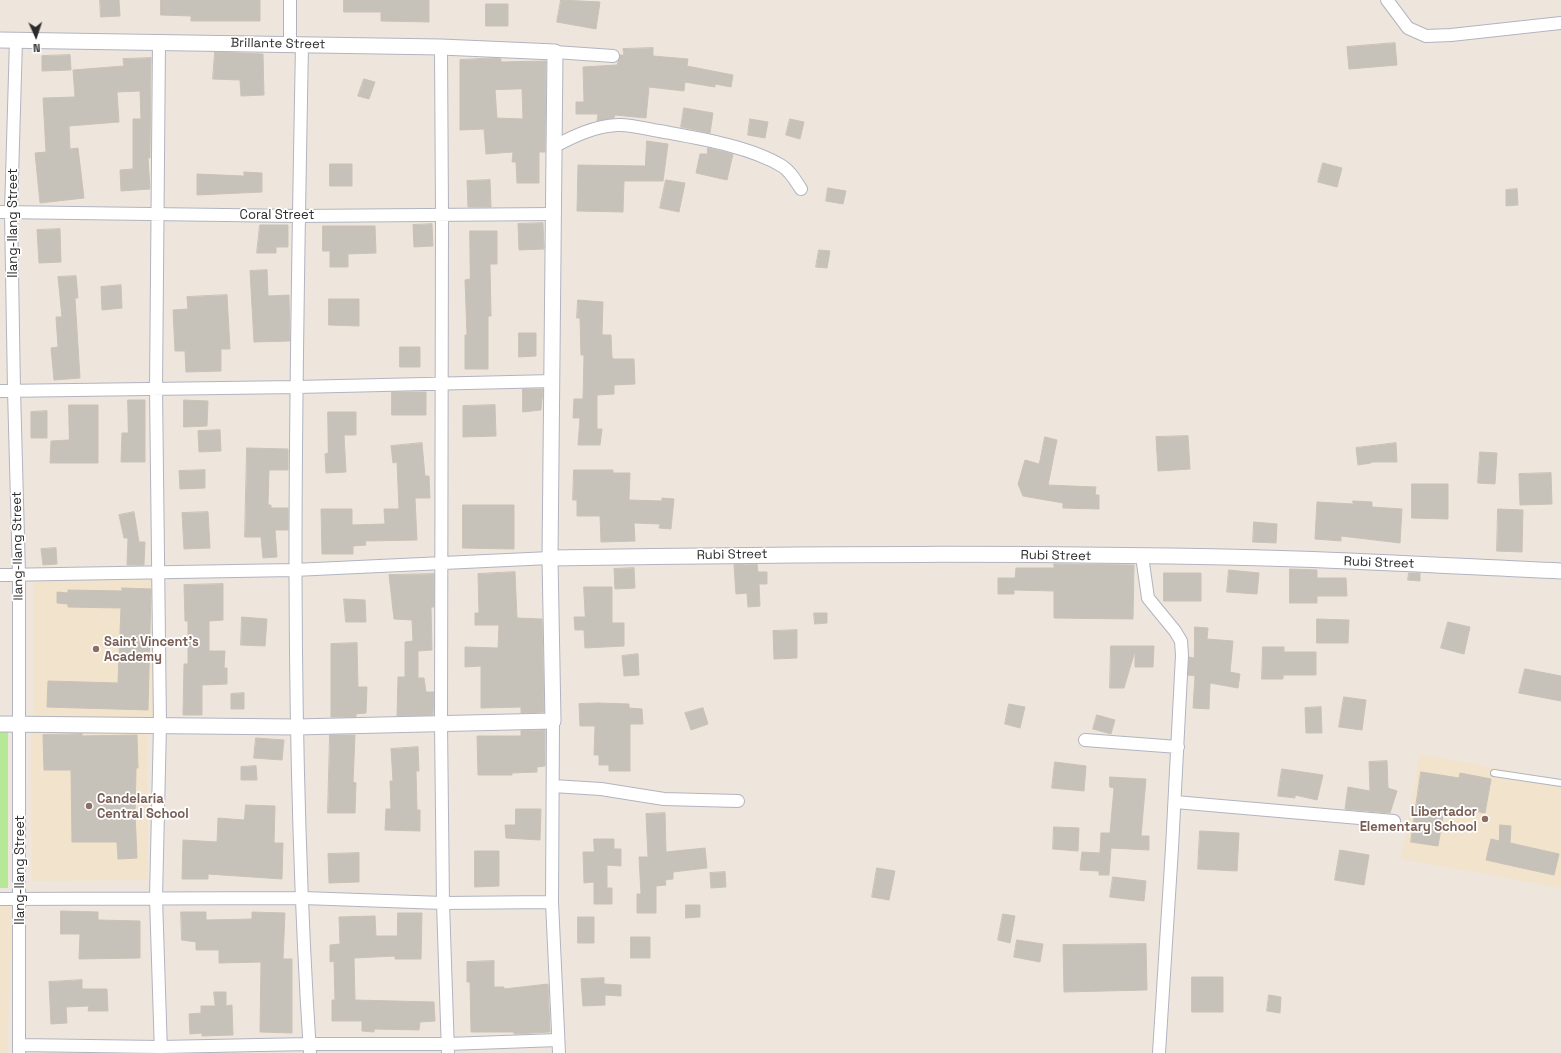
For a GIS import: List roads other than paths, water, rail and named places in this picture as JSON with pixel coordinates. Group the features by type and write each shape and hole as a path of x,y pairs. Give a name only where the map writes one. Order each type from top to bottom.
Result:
{"street":[{"path":"290,0 296,44 299,216 294,570 296,727 310,1049"},
{"path":"1387,0 1408,28 1426,36 1452,35 1561,23"},
{"name":"Brillante Street","path":"0,40 441,46 555,52"},
{"name":"Ilang-Ilang Street","path":"16,40 6,212 14,390 19,574 21,724 19,1049"},
{"path":"159,41 156,389 160,725 156,898 161,1050"},
{"path":"441,46 441,724 443,903 448,1049"},
{"path":"559,1053 552,902 553,721 550,558 553,381 555,52 613,56"},
{"path":"555,146 583,132 601,127 617,125 630,126 701,139 766,157 792,174 801,189"},
{"name":"Coral Street","path":"6,212 299,216 554,214"},
{"path":"0,391 297,388 441,382 553,381"},
{"name":"Rubi Street","path":"550,558 835,554 1142,556 1297,559 1561,571"},
{"path":"1142,556 1148,598 1165,616 1181,641 1178,747 1159,1053"},
{"path":"0,575 294,570 550,558"},
{"path":"0,724 296,727 553,721"},
{"path":"1085,740 1178,747"},
{"path":"552,786 601,789 664,799 738,801"},
{"path":"1175,802 1394,821"},
{"path":"0,899 303,898 443,903 552,902"},
{"path":"19,1049 448,1049 558,1040"}],"lane":[{"path":"1494,773 1561,783"}],"place":[{"name":"Saint Vincent's Academy","path":"96,649"},
{"name":"Candelaria Central School","path":"89,806"},
{"name":"Libertador Elementary School","path":"1485,819"}]}
